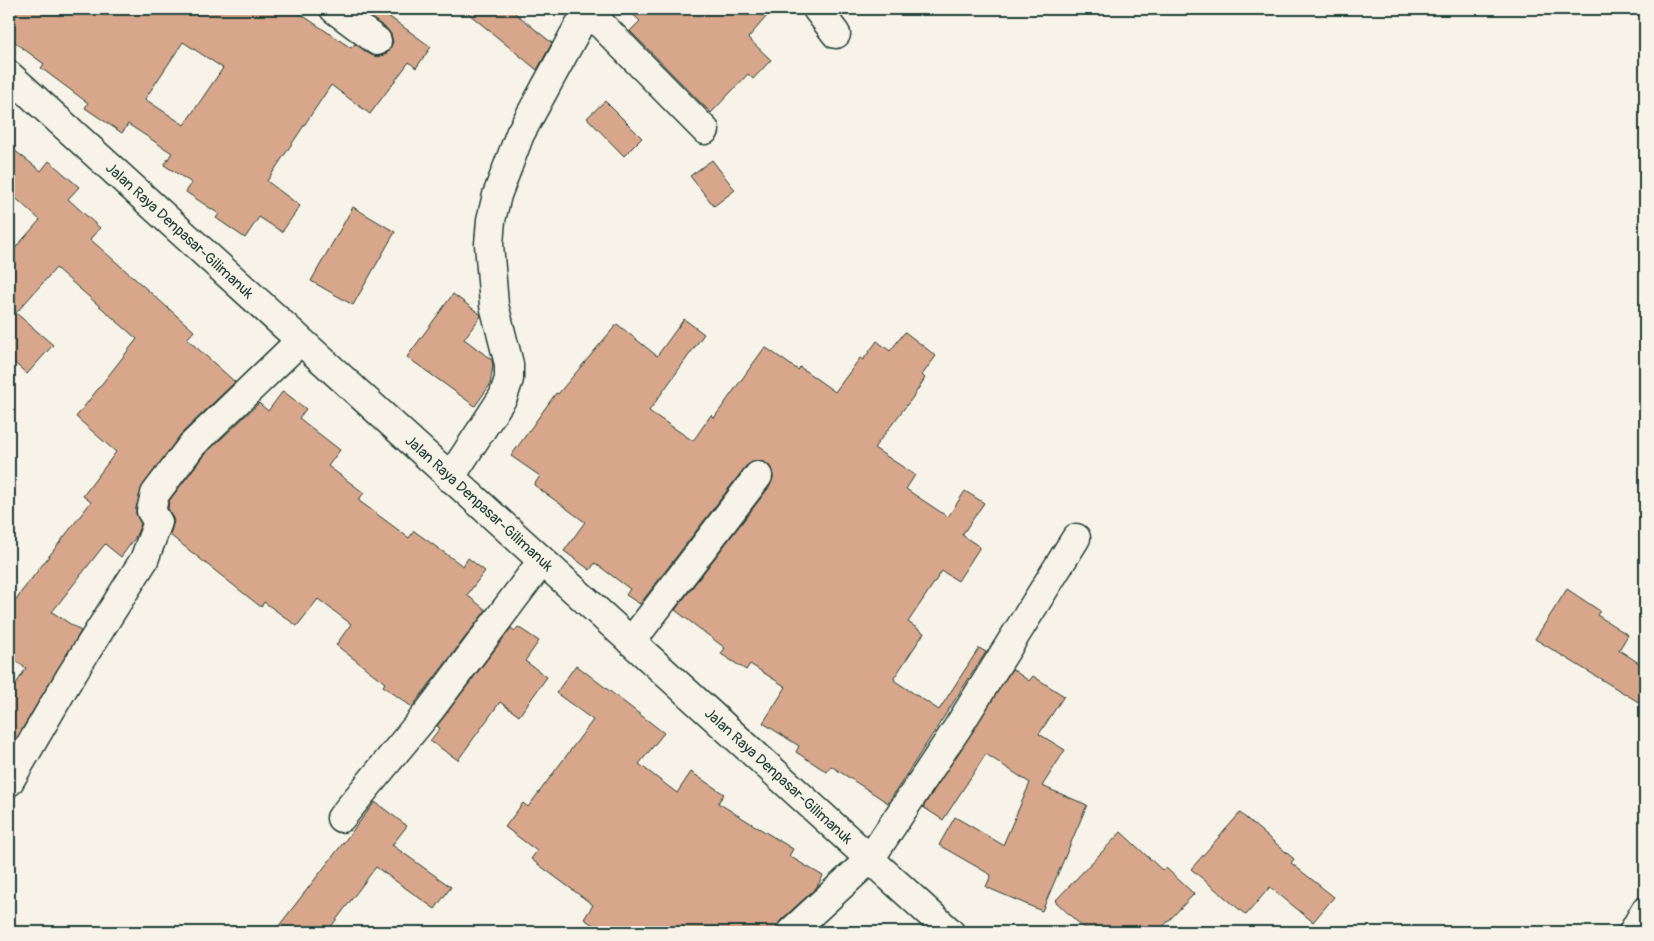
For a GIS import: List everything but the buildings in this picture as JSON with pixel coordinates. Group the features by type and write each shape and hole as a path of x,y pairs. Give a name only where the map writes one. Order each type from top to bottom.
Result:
{"main road":[{"path":"334,9 377,41"},
{"path":"450,478 503,397 509,379 509,364 494,305 489,244 491,220 497,194 520,134 587,9 705,130"},
{"path":"816,9 836,34"},
{"name":"Jalan Raya Denpasar-Gilimanuk","path":"9,75 950,932"},
{"path":"9,782 70,677 144,560 157,530 158,522 152,511 155,494 192,445 300,341"},
{"path":"630,642 758,476"},
{"path":"791,932 870,859 958,727 1076,538"},
{"path":"341,818 430,710 542,561"},
{"path":"1632,932 1645,911"}]}
